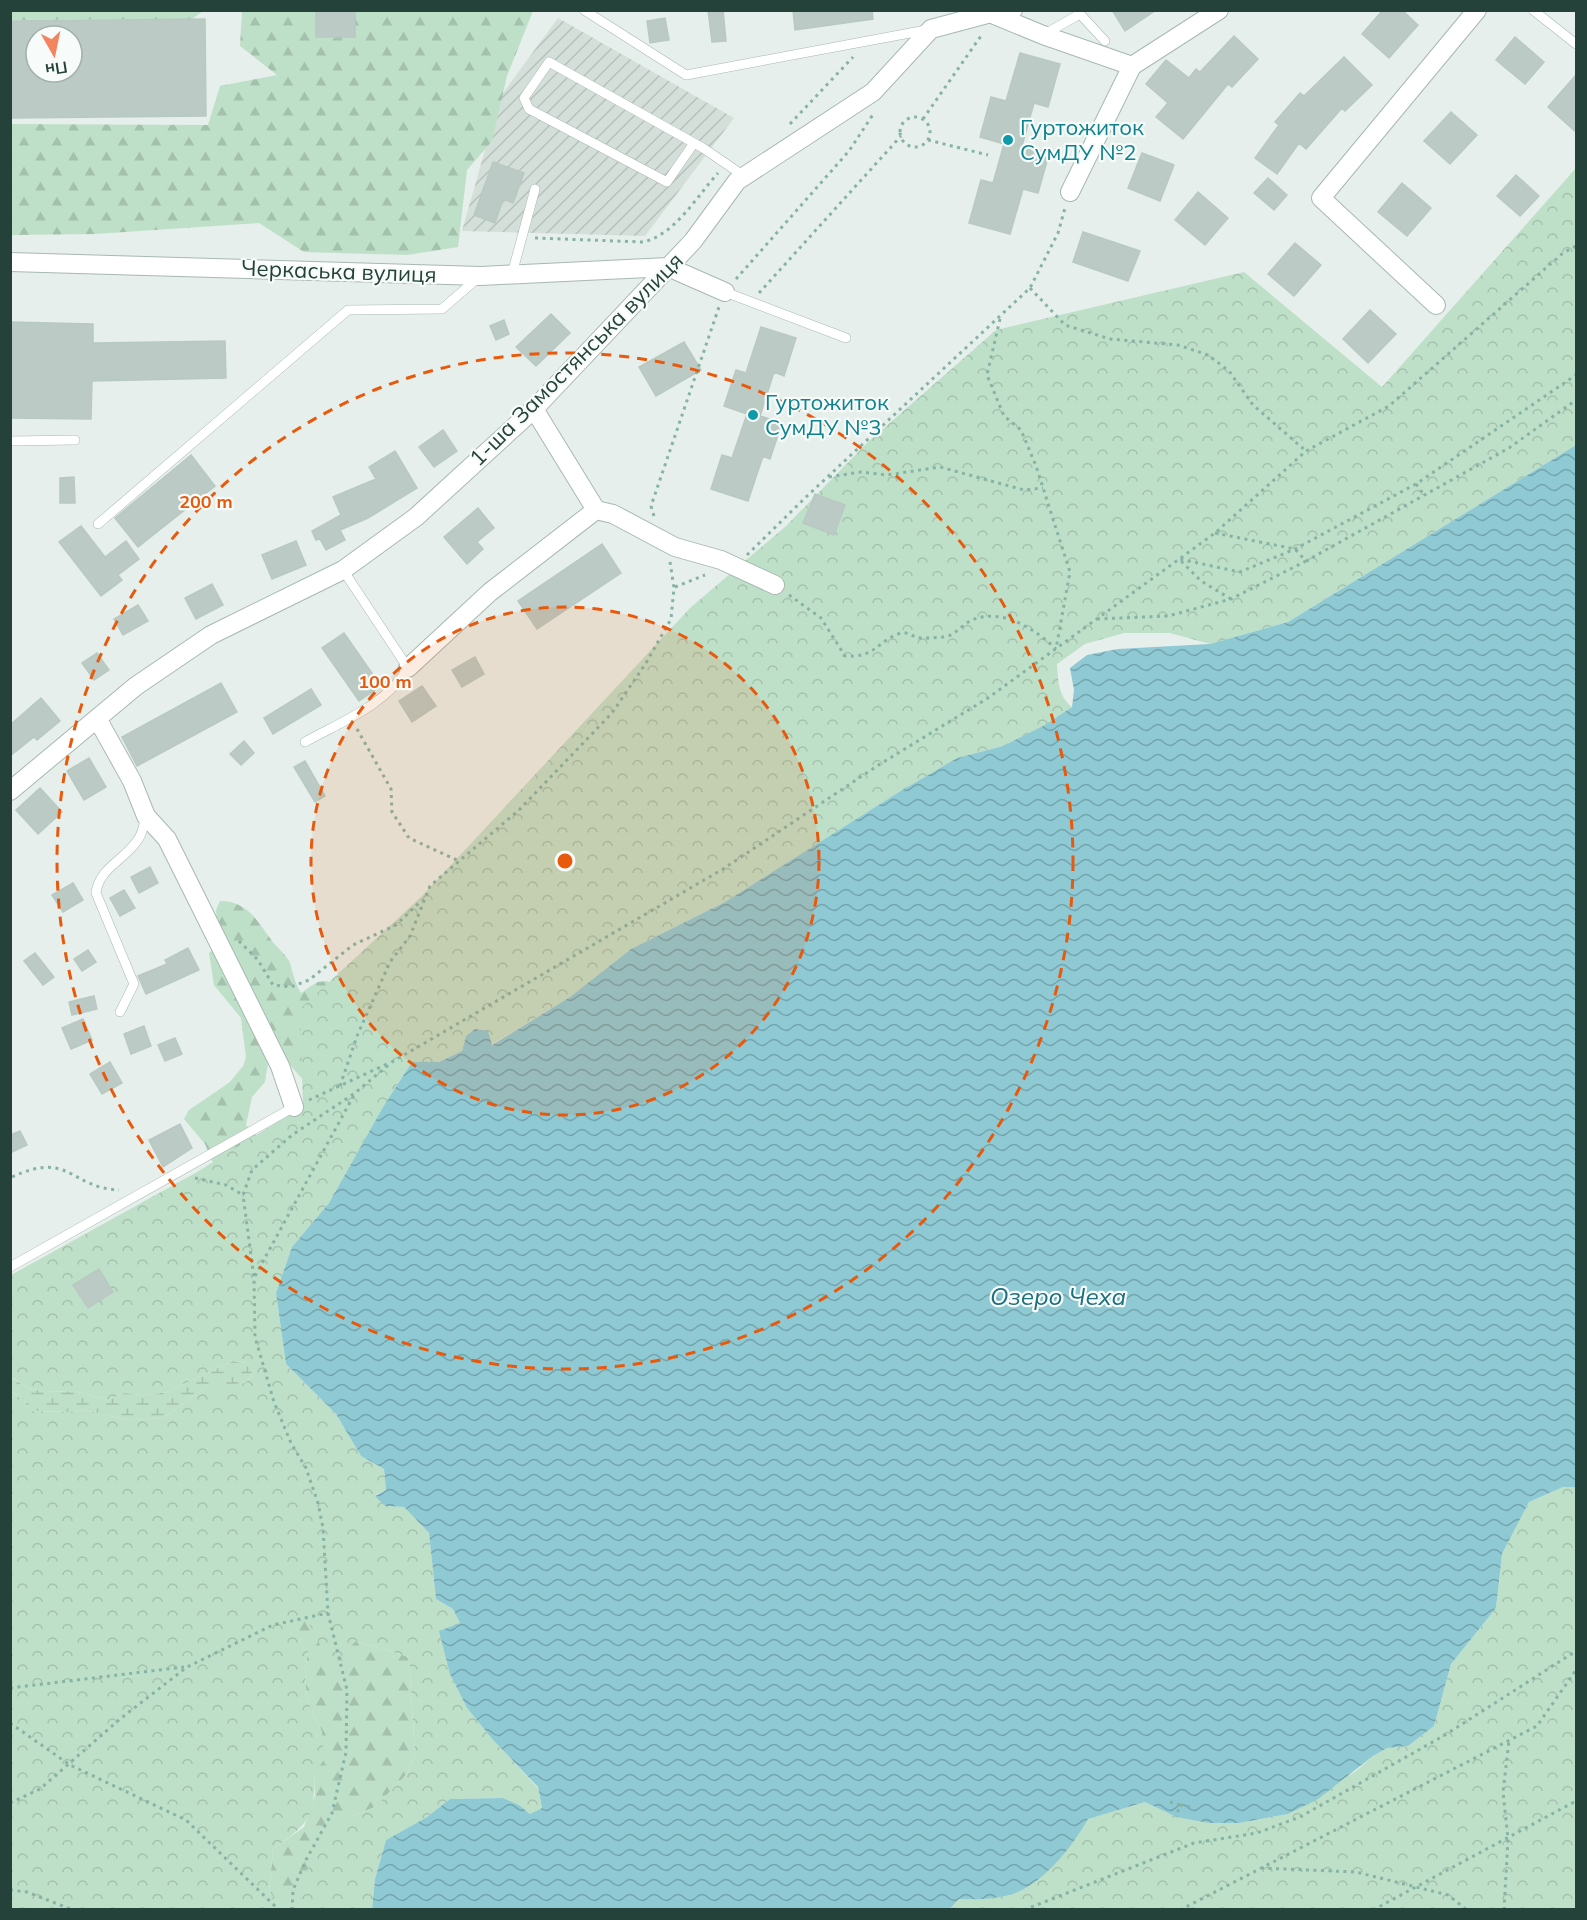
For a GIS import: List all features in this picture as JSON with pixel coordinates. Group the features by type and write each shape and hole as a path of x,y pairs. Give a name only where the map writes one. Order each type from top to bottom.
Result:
{"street":[{"path":"931,29 991,12 1013,10"},
{"path":"1070,192 1132,66 1219,10"},
{"path":"1436,305 1321,198 1477,10"},
{"path":"991,12 1043,35 1132,66"},
{"name":"1-ша Замостянська вулиця","path":"10,791 136,686 211,636 342,570 416,517 534,409 693,241 737,181 873,92 931,29"},
{"name":"Черкаська вулиця","path":"10,262 481,276 668,267"},
{"path":"668,267 725,292"},
{"path":"534,409 596,510 613,514 675,548 721,560 775,585"},
{"path":"408,668 490,592 596,510"},
{"path":"98,720 132,781 146,816 167,838 216,934 280,1066 294,1107"}],"lane":[{"path":"584,10 686,75 931,29"},
{"path":"1533,10 1576,44"},
{"path":"1043,35 1080,14 1105,41"},
{"path":"694,143 667,182 529,109 524,98 549,62 694,143 744,176"},
{"path":"512,274 535,189"},
{"path":"98,524 348,310 442,309 481,276"},
{"path":"725,292 846,338"},
{"path":"10,441 75,440"},
{"path":"305,742 350,717 398,685 408,668 342,570"},
{"path":"120,1012 134,984 96,893 97,884 103,874 139,838 146,816"},
{"path":"10,1267 294,1107"}],"path":[{"path":"923,119 988,26 991,12"},
{"path":"784,131 855,54"},
{"path":"340,1086 357,1036 390,962 410,936 430,886 519,810 612,713 646,663 671,619 674,588 671,565 651,506 725,292 849,151 877,109"},
{"path":"917,117 923,119 930,129 928,140 919,147 903,142 902,125 917,117"},
{"path":"750,303 901,136"},
{"path":"928,140 988,155"},
{"path":"521,238 643,242 654,239 670,227 727,164"},
{"path":"674,588 702,575 735,567 827,477 1030,288 1058,232 1070,192"},
{"path":"294,1107 392,1062 723,869 877,766 988,699 1215,533 1306,451 1389,406 1563,253 1576,246"},
{"path":"1030,288 1065,325 1110,339 1178,345 1208,355 1229,371 1253,405 1306,451"},
{"path":"1001,317 987,375 1004,416 1021,430 1044,488 1071,572 1056,649"},
{"path":"1179,559 1240,572 1295,549 1416,484 1576,375"},
{"path":"1096,619 1168,616 1231,599 1306,561 1509,448 1576,400"},
{"path":"827,477 861,472 887,475 940,467 1024,490 1044,488"},
{"path":"1416,484 1424,495"},
{"path":"1215,533 1295,549 1306,561"},
{"path":"1179,559 1201,581 1231,599"},
{"path":"775,585 821,618 845,657 857,657 879,648 897,634 906,632 917,638 946,637 972,620 1003,617 1037,632 1056,649"},
{"path":"350,717 392,789 392,812 409,838 459,861"},
{"path":"216,934 237,939 258,960 273,986 291,987 309,980 353,945 396,925 423,899"},
{"path":"292,1910 293,1890 332,1813 346,1752 347,1690 328,1613 323,1528 318,1503 306,1468 291,1443 274,1402 255,1337 254,1278 243,1195 252,1170 292,1135 355,1094 392,1062"},
{"path":"254,1278 355,1094"},
{"path":"12,1177 36,1167 56,1166 104,1189"},
{"path":"168,1178 207,1179 226,1185 243,1195"},
{"path":"10,1803 40,1789 120,1719 187,1667 273,1624 328,1613"},
{"path":"1024,1910 1194,1843 1257,1833 1300,1817 1445,1735 1576,1651"},
{"path":"10,1688 187,1667"},
{"path":"1180,1910 1537,1726 1576,1670"},
{"path":"10,1723 70,1765 186,1820 279,1910"},
{"path":"1504,1910 1508,1839 1503,1792 1509,1740"},
{"path":"1373,1910 1576,1801"},
{"path":"1170,1802 1190,1808"},
{"path":"1176,1817 1180,1805"},
{"path":"1260,1868 1356,1872 1448,1895 1467,1910"},
{"path":"10,1890 27,1892 73,1910"}],"shaded area":[{"path":"558,18 734,118 645,236 462,231 500,97"}],"green space":[{"path":"10,11 203,11 192,19 11,20"},
{"path":"242,11 533,11 507,76 492,141 467,170 458,247 407,255 304,252 259,223 95,234 11,235 10,124 208,125 220,86 277,75 240,46"},
{"path":"1576,168 1576,445 1288,622 1210,644 1170,633 1124,633 1085,644 1057,664 1061,693 1072,707 1046,725 1003,746 957,758 725,902 631,949 570,997 491,1045 466,1036 462,1051 439,1062 412,1062 383,1107 329,1203 292,1247 276,1293 286,1364 336,1414 361,1456 384,1469 386,1490 375,1495 385,1506 404,1507 429,1533 436,1599 453,1609 460,1623 450,1674 467,1708 538,1788 542,1808 530,1814 519,1805 503,1798 450,1799 427,1817 386,1840 375,1879 372,1909 286,1909 11,1909 10,1391 24,1400 29,1411 83,1410 129,1420 164,1418 204,1388 244,1383 251,1378 253,1370 247,1363 233,1361 166,1392 150,1395 124,1393 109,1400 74,1391 45,1392 29,1388 11,1377 11,1275 197,1172 303,1106 300,1009 422,896 690,608 786,526 868,442 996,330 1244,272 1382,387","holes":["274,1615 306,1617 331,1667 356,1641 409,1657 415,1754 407,1774 375,1807 351,1817 324,1840 286,1909 269,1892 273,1849 294,1833 307,1819 313,1800 314,1773 324,1760 322,1732 307,1700 305,1672 308,1651"]},
{"path":"220,901 238,905 257,920 290,963 301,993 317,982 327,981 335,987 304,1081 284,1058 273,1055 268,1063 265,1082 252,1097 246,1125 260,1139 216,1170 205,1144 184,1119 189,1110 230,1082 243,1066 246,1057 241,1018 214,985 209,953 218,946 216,910"},
{"path":"233,1361 247,1363 253,1369 251,1378 238,1386 204,1388 164,1418 129,1420 83,1410 29,1411 24,1400 11,1391 10,1377 29,1388 45,1392 74,1391 109,1400 124,1393 150,1395 166,1392"},
{"path":"1563,1487 1576,1487 1576,1909 950,1910 959,1899 997,1897 1027,1887 1076,1836 1087,1819 1145,1802 1176,1817 1239,1823 1288,1814 1356,1771 1373,1756 1387,1748 1408,1746 1434,1726 1451,1664 1496,1608 1502,1554 1529,1502"},
{"path":"273,1615 306,1616 356,1641 409,1657 415,1754 407,1774 375,1807 351,1817 306,1876 286,1909 269,1892 273,1849 304,1827 315,1796 314,1773 322,1732 307,1700 305,1672 308,1651"}],"water":[{"name":"Озеро Чеха","path":"1576,445 1576,1487 1563,1487 1529,1502 1502,1554 1496,1608 1451,1664 1434,1726 1408,1746 1387,1748 1373,1756 1318,1799 1288,1814 1239,1823 1209,1823 1176,1817 1145,1802 1088,1819 1060,1859 1032,1884 1015,1893 1000,1897 959,1899 950,1909 372,1909 375,1879 386,1840 427,1817 450,1799 503,1798 519,1805 530,1814 542,1808 538,1787 493,1740 467,1708 450,1674 439,1631 460,1623 453,1609 436,1599 429,1533 404,1507 385,1506 375,1496 386,1490 384,1469 361,1456 336,1414 286,1364 276,1293 292,1247 329,1203 383,1107 412,1062 439,1062 462,1051 466,1036 475,1029 488,1031 492,1045 570,997 631,949 725,902 957,758 1003,746 1045,725 1072,707 1074,690 1070,668 1087,655 1118,649 1210,644 1288,622"}],"building":[{"path":"316,10 355,10 355,37 316,37"},
{"path":"708,10 723,10 726,41 712,42"},
{"path":"793,10 872,10 873,19 795,30"},
{"path":"1112,10 1156,10 1125,31"},
{"path":"1383,10 1402,10 1418,25 1389,58 1362,34"},
{"path":"665,18 669,40 650,43 647,21"},
{"path":"205,19 206,116 10,118 10,21"},
{"path":"1234,36 1258,59 1232,87 1228,84 1183,139 1156,117 1168,103 1146,84 1166,60 1189,78 1196,69 1200,72"},
{"path":"1515,37 1544,62 1525,84 1496,60"},
{"name":"Гуртожиток СумДУ №2","path":"1020,53 1060,64 1048,107 1034,103 1022,146 1049,154 1038,193 1023,189 1010,234 969,223 981,180 993,183 1004,144 980,137 991,97 1006,101"},
{"path":"1344,57 1372,85 1345,111 1342,108 1306,149 1299,143 1277,174 1255,158 1279,125 1275,122 1300,93 1304,96"},
{"path":"1576,75 1576,132 1548,107"},
{"path":"1451,112 1477,135 1450,164 1424,141"},
{"path":"1142,153 1174,165 1160,201 1128,188"},
{"path":"493,162 524,173 513,203 503,199 495,223 474,215"},
{"path":"1516,175 1539,196 1520,216 1497,196"},
{"path":"1268,178 1287,195 1274,210 1254,193"},
{"path":"1402,183 1431,208 1407,236 1378,212"},
{"path":"1198,192 1228,218 1205,245 1175,220"},
{"path":"1083,232 1140,251 1128,281 1073,262"},
{"path":"1295,243 1321,265 1294,296 1268,274"},
{"path":"1370,310 1396,334 1368,363 1343,339"},
{"path":"551,314 570,333 536,366 516,347"},
{"path":"504,320 509,334 496,340 490,326"},
{"path":"10,322 93,324 93,343 225,341 226,378 92,381 91,419 10,418"},
{"name":"Гуртожиток СумДУ №3","path":"761,327 796,338 784,376 774,372 760,416 782,423 770,459 763,456 748,501 711,489 722,455 732,458 747,414 724,406 736,370 746,373"},
{"path":"684,342 701,370 656,396 639,367"},
{"path":"443,430 457,451 434,467 419,447"},
{"path":"395,451 417,488 368,518 340,530 345,540 326,550 320,539 316,540 312,531 341,515 333,497 376,479 369,467"},
{"path":"191,455 215,486 138,547 115,518"},
{"path":"74,477 75,503 60,503 60,478"},
{"path":"815,494 845,505 834,535 803,523"},
{"path":"478,508 494,528 477,542 483,549 467,564 444,537"},
{"path":"81,526 105,557 126,541 139,559 118,575 122,580 101,596 59,542"},
{"path":"296,541 306,565 272,579 262,555"},
{"path":"602,544 621,573 537,629 518,601"},
{"path":"212,584 223,605 196,619 185,598"},
{"path":"138,605 148,621 123,635 114,619"},
{"path":"344,633 381,686 359,701 322,648"},
{"path":"97,653 109,670 94,680 82,663"},
{"path":"475,657 484,674 462,687 452,670"},
{"path":"221,683 237,712 137,766 122,737"},
{"path":"422,686 436,706 412,722 399,701"},
{"path":"311,689 321,705 273,734 264,718"},
{"path":"41,698 60,721 37,740 34,737 10,756 10,725"},
{"path":"244,741 254,753 241,765 230,754"},
{"path":"89,758 106,787 84,800 67,771"},
{"path":"305,761 325,796 315,802 294,767"},
{"path":"40,788 62,812 38,834 16,810"},
{"path":"150,867 158,883 139,893 131,877"},
{"path":"73,883 83,900 63,912 52,895"},
{"path":"124,890 135,908 120,916 110,898"},
{"path":"188,948 199,970 146,994 138,976 167,964 165,960"},
{"path":"88,950 96,962 82,971 74,959"},
{"path":"35,953 54,977 43,985 24,961"},
{"path":"94,996 97,1009 72,1015 69,1002"},
{"path":"83,1019 92,1040 71,1049 62,1028"},
{"path":"144,1026 151,1046 131,1054 124,1034"},
{"path":"175,1038 182,1054 165,1061 158,1045"},
{"path":"110,1062 122,1083 102,1094 90,1074"},
{"path":"180,1124 192,1148 163,1167 149,1140"},
{"path":"20,1131 27,1145 10,1153 10,1135"},
{"path":"99,1269 113,1292 88,1308 73,1285"}],"place":[{"name":"Гуртожиток СумДУ №2","path":"1008,140"},
{"name":"Гуртожиток СумДУ №3","path":"753,415"}]}
